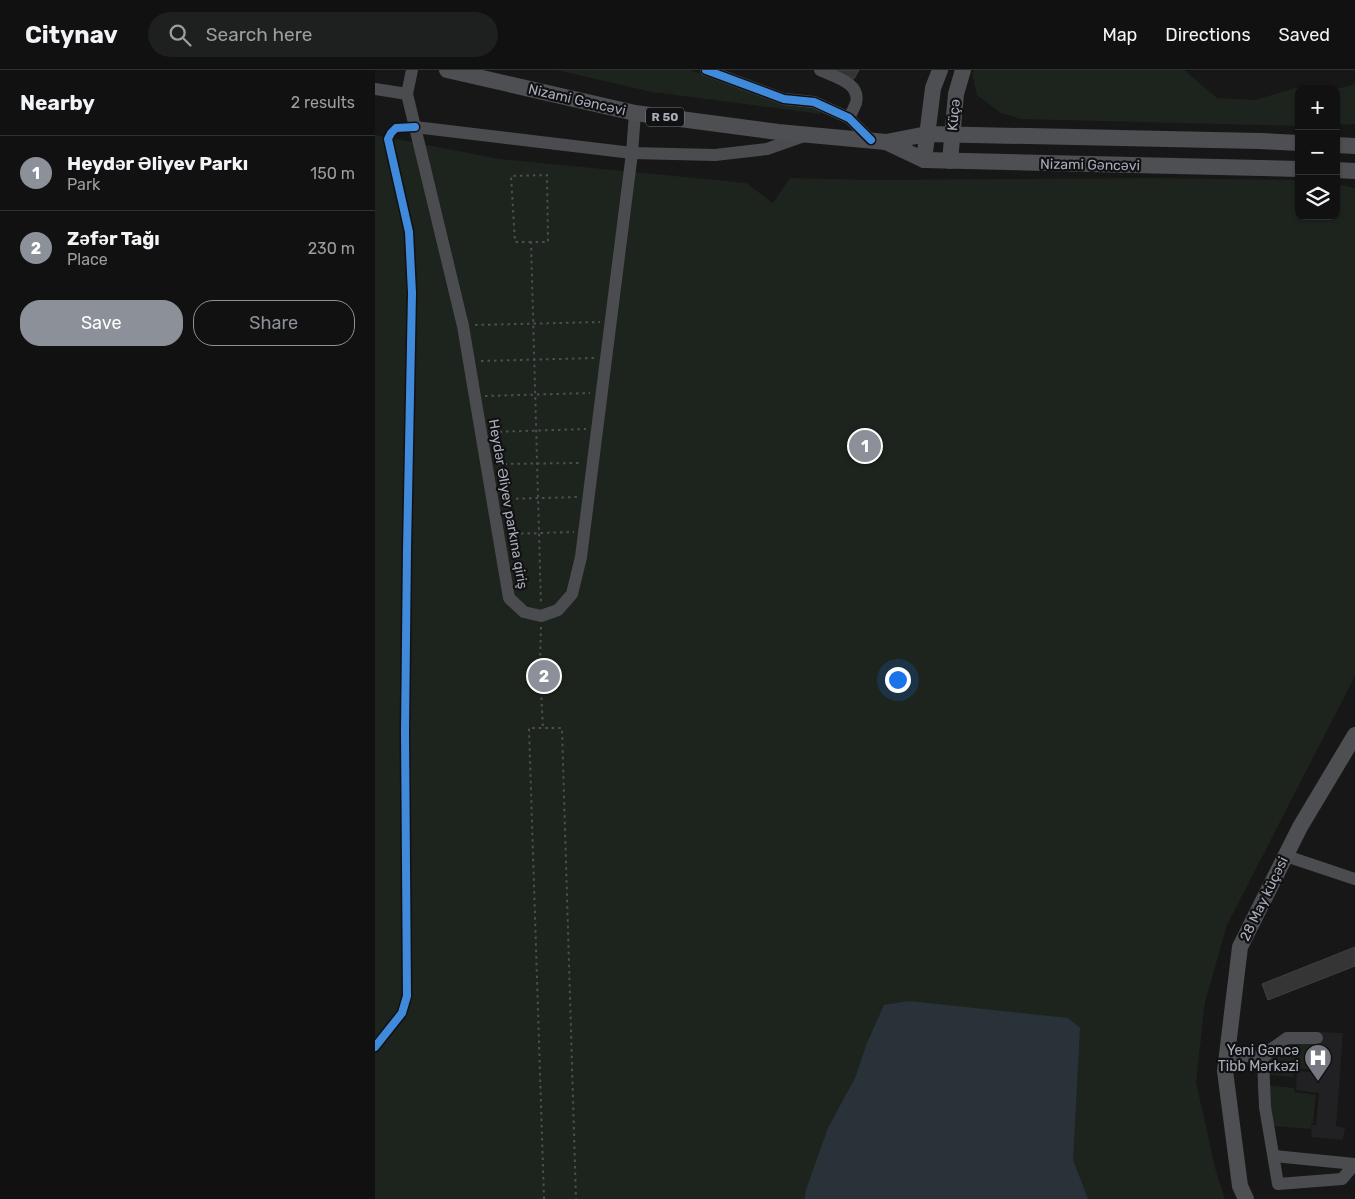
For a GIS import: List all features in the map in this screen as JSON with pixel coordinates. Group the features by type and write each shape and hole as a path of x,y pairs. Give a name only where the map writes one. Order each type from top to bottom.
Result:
{"main road":[{"name":"Nizami Gəncəvi","path":"447,70 635,113 778,132 879,141 927,134 1295,143"},
{"path":"924,160 933,88 939,70"},
{"name":"Küçə","path":"950,161 955,94 963,70"},
{"name":"Nizami Gəncəvi","path":"879,141 924,160 1295,169"},
{"path":"1340,145 1355,146"},
{"path":"1340,170 1355,171"},
{"name":"28 May küçəsi","path":"1245,1199 1240,1186 1225,1071 1240,947 1300,827 1355,735"}],"street":[{"name":"Heydər Əliyev parkına qiriş","path":"412,70 407,94 463,326 509,598 524,612 541,616"},
{"path":"706,70 785,99 814,102 849,118 879,141"},
{"path":"820,70 853,86 857,94 856,104 849,118"},
{"path":"375,89 407,94"},
{"path":"541,616 558,610 572,594 581,557 632,153 635,113"},
{"path":"415,127 632,153 715,155 767,149 809,134"},
{"path":"1286,856 1355,879"},
{"path":"1317,1038 1287,1038 1269,1050 1263,1058 1265,1107 1277,1182 1279,1184 1342,1180 1355,1164"},
{"path":"1227,1055 1263,1058"},
{"path":"1274,1156 1355,1164"}],"path":[{"path":"547,175 548,242 531,242 515,242 511,176 547,175"},
{"path":"531,242 541,616 540,662"},
{"path":"463,326 611,322"},
{"path":"468,362 606,358"},
{"path":"475,396 601,393"},
{"path":"481,433 597,428"},
{"path":"485,464 592,463"},
{"path":"491,499 589,497"},
{"path":"499,534 584,532"},
{"path":"541,691 543,728"},
{"path":"544,1199 529,728 562,728 576,1199"}],"shaded area":[{"path":"557,70 690,70 715,79 819,107 821,114 652,92"},
{"path":"974,70 1184,70 1217,98 1255,100 1295,88 1295,126 1021,119 1001,113 977,95 972,73"},
{"path":"1355,84 1355,124 1340,125 1340,88"},
{"path":"375,135 499,159 746,183 773,203 790,178 871,180 1153,178 1295,180 1295,220 1340,220 1340,185 1355,188 1355,676 1227,925 1205,1002 1196,1082 1215,1168 1225,1199 375,1199"},
{"path":"909,1001 1068,1018 1080,1028 1073,1160 1088,1199 805,1199 806,1190 828,1128 855,1078 867,1043 884,1005"},
{"name":"Yeni Gəncə Tibb Mərkəzi","path":"1318,1032 1343,1033 1336,1126 1345,1128 1343,1140 1311,1137 1312,1125 1316,1125 1319,1093 1296,1090 1297,1071 1320,1073 1321,1044 1318,1043"},
{"path":"1277,1040 1319,1045 1318,1070 1295,1068 1293,1077 1257,1074 1260,1053"},
{"path":"1257,1084 1294,1088 1294,1092 1316,1095 1313,1123 1311,1124 1312,1129 1262,1125"}],"building":[{"path":"835,70 859,70 854,79"},
{"path":"1355,947 1355,966 1268,1000 1262,984"}],"cycle path":[{"path":"706,70 784,99 814,102 849,118 871,140"},
{"path":"375,1047 402,1013 407,996 405,732 412,293 409,232 388,139 396,128 415,127"}],"place":[{"name":"Heydər Əliyev Parkı","path":"865,446"},
{"name":"Zəfər Tağı","path":"544,676"},
{"name":"Yeni Gəncə Tibb Mərkəzi","path":"1318,1082"}]}
